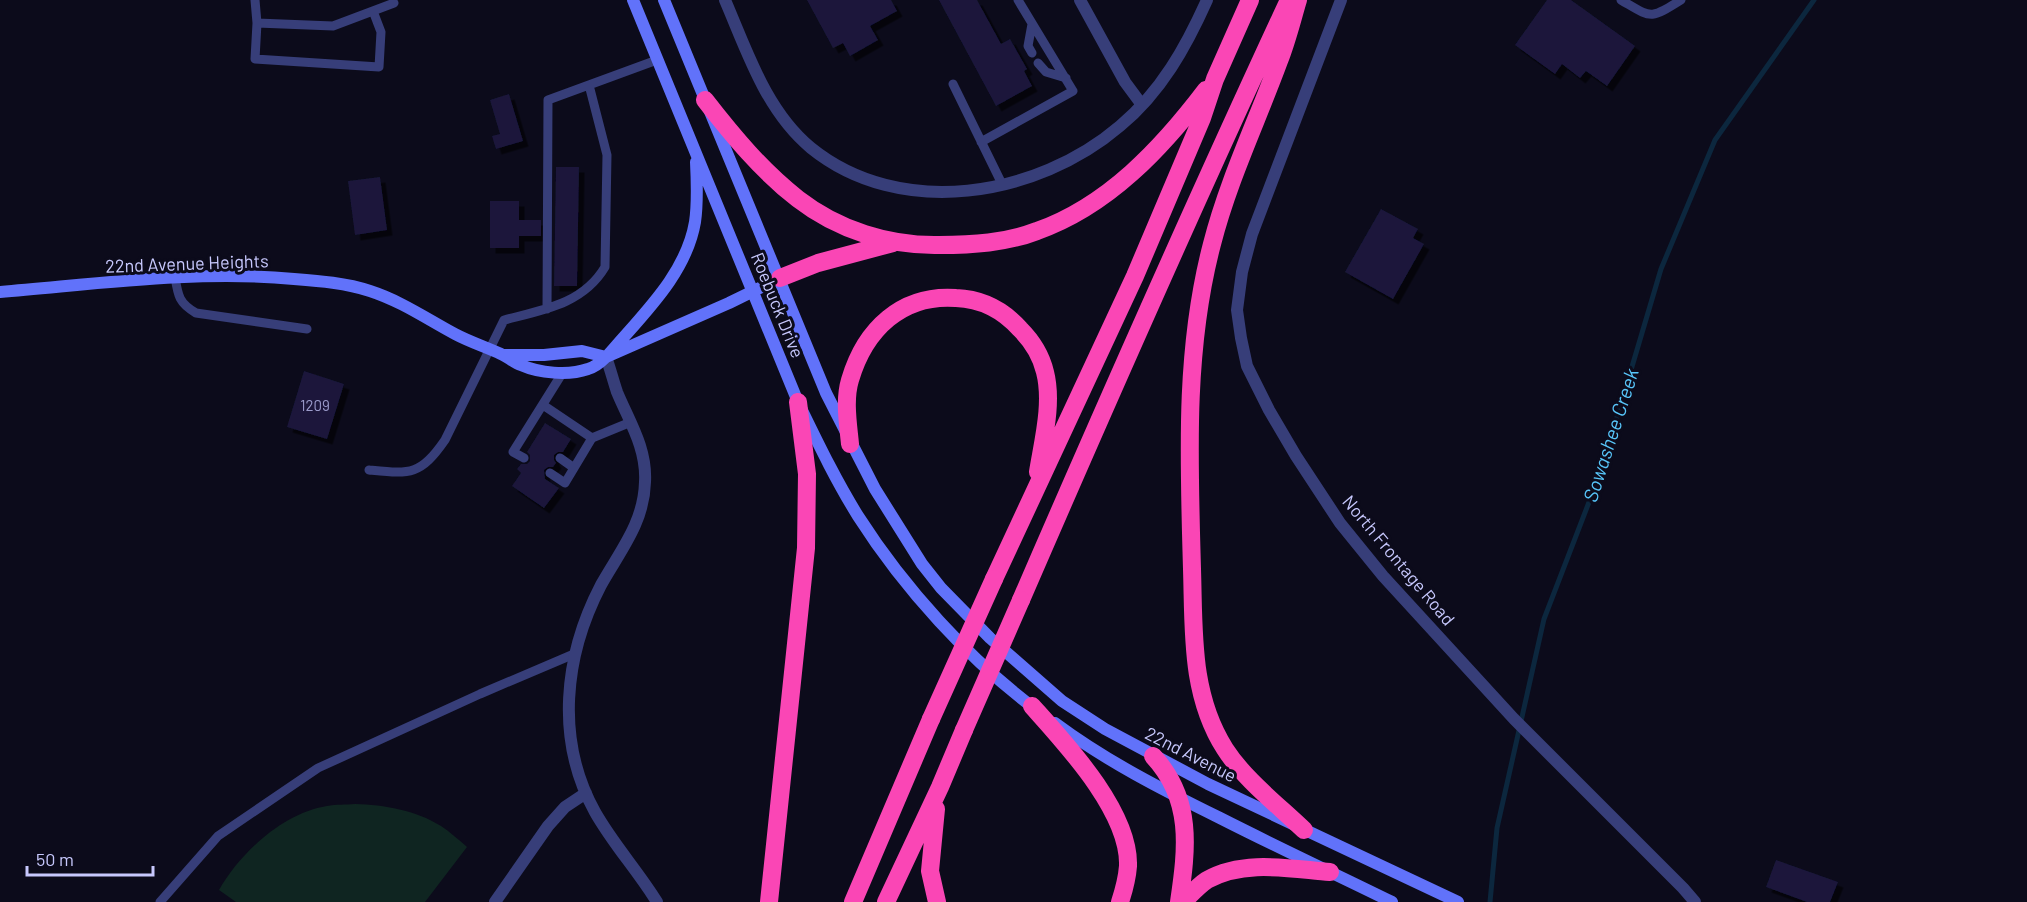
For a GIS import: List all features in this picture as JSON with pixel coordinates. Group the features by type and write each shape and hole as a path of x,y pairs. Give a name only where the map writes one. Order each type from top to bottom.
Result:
{"highway":[{"path":"853,902 994,579 1135,276 1202,118 1215,79 1250,0"},
{"path":"886,902 940,787 1126,357 1289,0"},
{"path":"1298,0 1280,59 1227,195 1212,243 1196,331 1191,377 1189,464 1195,659 1201,694 1211,721 1226,750 1261,790 1304,830"},
{"path":"705,100 733,135 772,177 800,200 828,218 862,233 895,243 927,245 986,243 1037,231 1061,221 1095,200 1136,170 1170,136 1215,79"},
{"path":"780,278 818,263 895,243"},
{"path":"850,444 847,397 849,381 862,349 883,322 898,310 926,299 945,297 979,301 1005,314 1022,331 1036,350 1046,373 1047,411 1035,494"},
{"path":"769,902 806,548 807,474 798,402"},
{"path":"1032,706 1072,752 1115,816 1125,841 1128,864 1125,887 1120,902"},
{"path":"1153,756 1172,782 1185,825 1186,852 1181,902"},
{"path":"938,902 930,871 933,830 940,787"},
{"path":"1181,902 1205,882 1231,871 1258,867 1330,872"}],"main road":[{"name":"Roebuck Drive","path":"633,0 798,402 829,466 858,516 892,564 925,604 958,640 1032,706"},
{"name":"Roebuck Drive","path":"664,0 826,393 850,444 904,536 941,588"},
{"path":"606,357 666,286 686,252 695,222 697,205 696,153"},
{"name":"22nd Avenue Heights","path":"0,292 175,277 258,276 341,283 400,302 454,333 489,350 503,354 544,355 582,351 606,357"},
{"name":"22nd Avenue Heights","path":"503,354 521,365 542,372 587,370 606,357 780,278"},
{"name":"22nd Avenue","path":"941,588 990,638 1062,701 1105,729 1153,756 1458,902"},
{"path":"1032,706 1080,741 1129,771 1392,902"}],"street":[{"path":"725,0 757,75 771,100 787,123 809,147 858,177 890,187 918,192 957,191 1002,184 1052,169 1089,148 1120,126 1142,105 1175,63 1207,0"},
{"path":"1080,0 1125,82 1142,105"},
{"name":"North Frontage Road","path":"1341,0 1252,234 1242,272 1237,310 1247,366 1296,456 1340,522 1383,576 1514,719 1695,902"},
{"path":"606,357 617,392 641,449 645,466 643,504 634,529 602,584 586,619 574,654 569,721 574,754 585,793 605,828 657,902"},
{"path":"495,902 548,825 565,807 585,793"}],"lane":[{"path":"255,0 257,23 255,59 379,67 381,32 373,11"},
{"path":"981,142 1072,91 1017,0"},
{"path":"1621,0 1646,15 1659,14 1681,0"},
{"path":"257,23 333,26 394,3"},
{"path":"1032,24 1028,46 1032,53"},
{"path":"547,309 548,100 657,60"},
{"path":"1038,63 1046,72 1066,78"},
{"path":"952,84 1002,184"},
{"path":"369,470 409,472 422,467 433,458 445,440 504,320 547,309 574,298 587,289 604,267 607,155 589,85"},
{"path":"175,277 177,293 183,305 196,313 307,329"},
{"path":"524,458 513,452 563,372"},
{"path":"543,405 592,438"},
{"path":"550,472 566,483 592,438 631,422"},
{"path":"524,435 534,441"},
{"path":"560,458 574,468"},
{"path":"160,902 218,836 318,768 574,654"}],"green space":[{"path":"355,804 389,807 421,816 441,826 467,847 425,902 236,902 219,890 251,849 279,826 311,810 330,805"}],"building":[{"path":"807,0 891,0 897,11 870,26 878,40 850,56 843,43 833,48"},
{"path":"939,0 977,0 1001,44 1010,39 1027,69 1024,71 1032,86 996,106"},
{"path":"1547,0 1571,0 1635,46 1607,86 1586,71 1580,78 1562,64 1555,74 1515,45"},
{"path":"509,94 523,141 496,149 492,136 500,134 490,100"},
{"path":"556,167 579,167 577,286 554,286"},
{"path":"380,177 387,230 355,235 348,181"},
{"path":"490,201 519,201 519,220 541,220 541,236 519,236 519,248 490,248"},
{"path":"1381,209 1418,229 1413,238 1424,244 1393,299 1345,272"},
{"path":"304,371 344,384 327,439 287,427"},
{"path":"545,423 571,439 563,452 554,455 556,463 553,467 544,470 545,479 559,488 544,508 512,486 521,473 517,469 521,464 527,464 530,461 530,455 527,452"},
{"path":"1776,860 1838,882 1830,902 1807,902 1766,887"}],"waterway":[{"name":"Sowashee Creek","path":"1490,902 1497,828 1544,619 1601,471 1661,269 1715,140 1814,0"}]}
